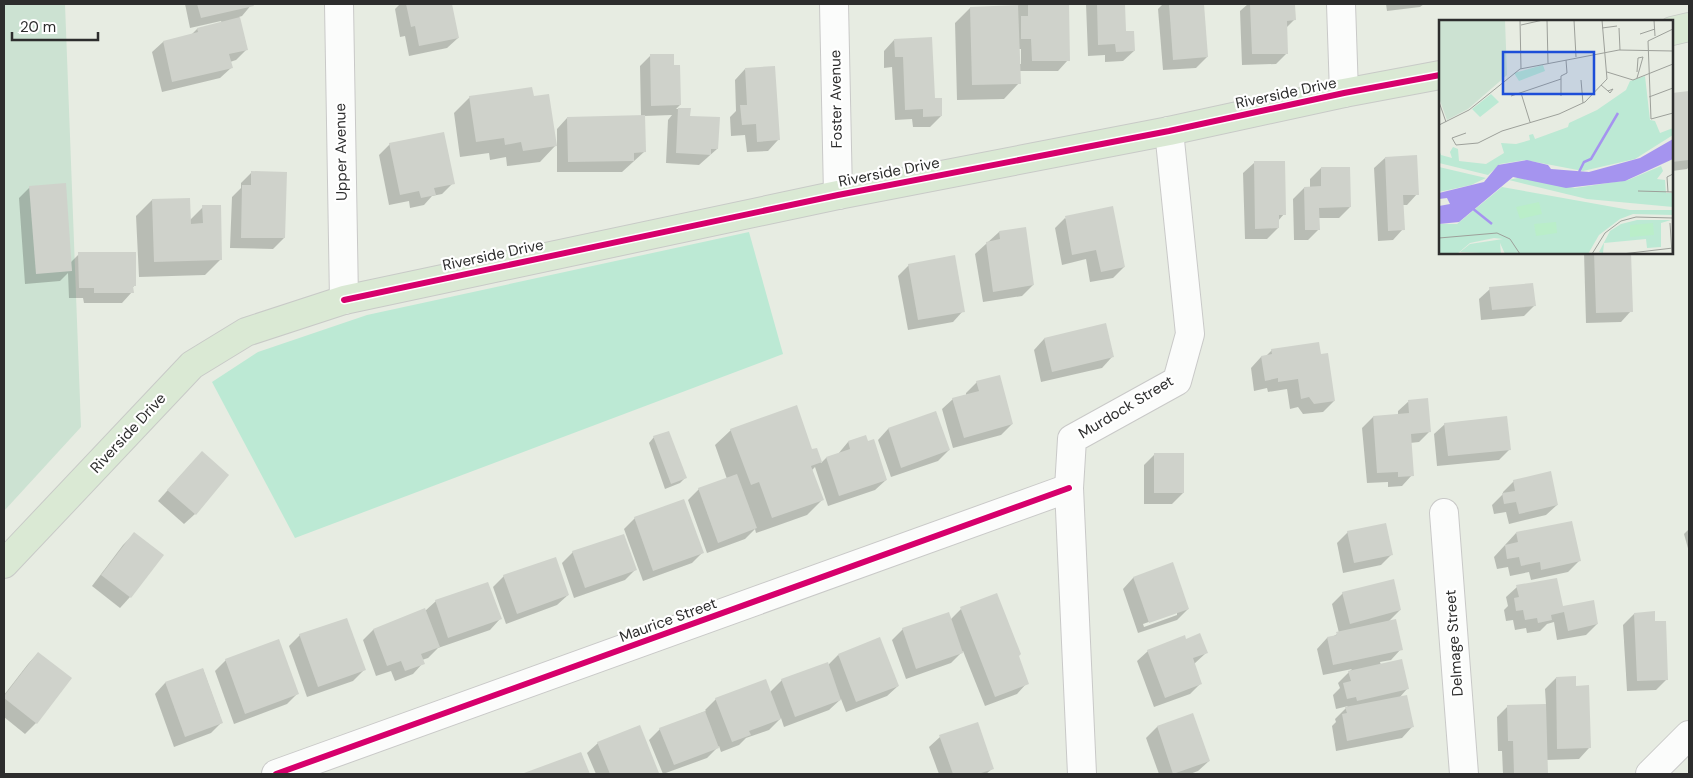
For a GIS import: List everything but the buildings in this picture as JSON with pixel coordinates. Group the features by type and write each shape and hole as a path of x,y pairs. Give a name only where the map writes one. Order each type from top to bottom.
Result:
{"main road":[{"path":"1673,31 1689,27"},
{"name":"Riverside Drive","path":"4,564 192,365 246,332 344,300 838,195 1169,131 1344,93 1439,75"}],"street":[{"name":"Upper Avenue","path":"339,4 344,300"},
{"name":"Foster Avenue","path":"834,4 838,195"},
{"path":"1341,4 1344,93"},
{"name":"Murdock Street","path":"1082,774 1069,488 1072,439 1177,381 1190,334 1169,131"},
{"name":"Maurice Street","path":"276,774 332,765 1069,488"},
{"name":"Delmage Street","path":"1444,513 1464,774"},
{"path":"1650,774 1689,735"}],"green space":[{"path":"4,4 65,4 81,427 4,511"},
{"path":"749,232 783,354 295,538 212,382 258,352 367,315"}],"cycle path":[{"path":"344,300 838,195 1169,131 1344,93 1439,75"},
{"path":"276,774 1069,488"}]}
